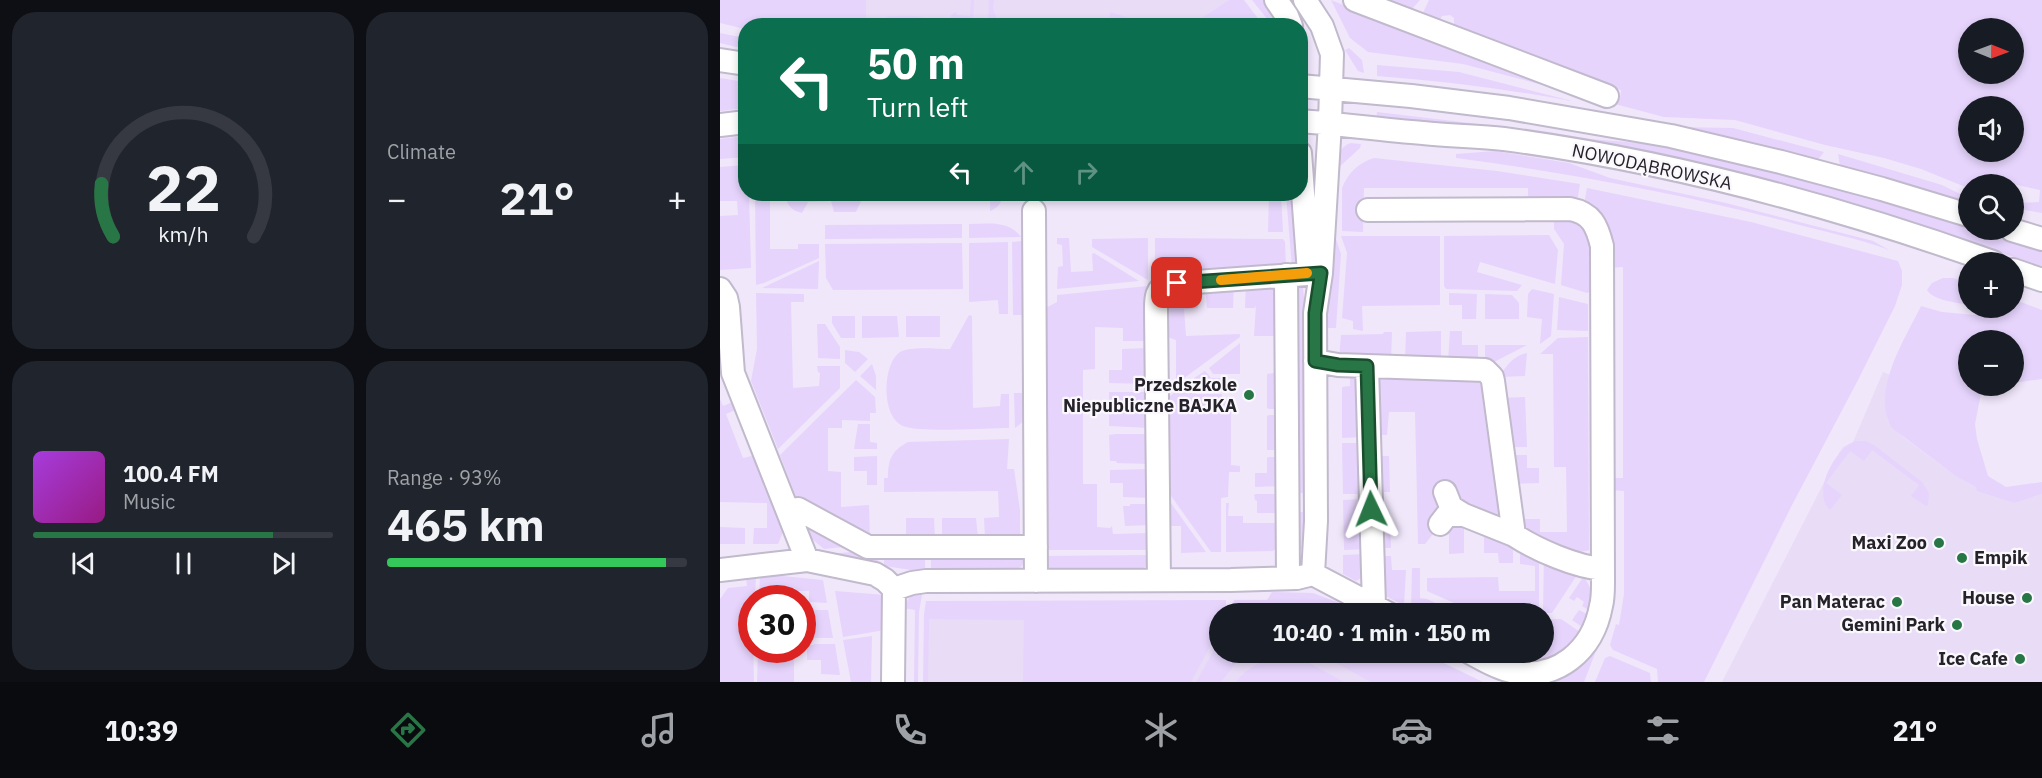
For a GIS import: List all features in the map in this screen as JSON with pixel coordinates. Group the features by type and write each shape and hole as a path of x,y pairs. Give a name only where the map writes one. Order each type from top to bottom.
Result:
{"street":[{"path":"1276,0 1288,18"},
{"path":"1305,0 1322,26 1332,54 1330,123 1315,273 1316,520 1313,574"},
{"path":"1355,0 1607,96"},
{"path":"720,60 738,63"},
{"name":"NOWODĄBROWSKA","path":"1308,87 1509,108 1671,136 1781,162 1958,212"},
{"name":"NOWODĄBROWSKA","path":"1308,122 1426,134 1503,139 1691,173 1772,193 1962,252"},
{"path":"720,125 738,123"},
{"path":"1306,201 1315,273"},
{"path":"1368,210 1570,209 1589,216 1595,224 1602,246 1602,606 1584,646 1573,659 1551,669 1526,673 1504,669 1492,663"},
{"path":"1034,211 1036,581"},
{"path":"2024,234 2042,239"},
{"path":"1160,580 1157,291 1161,286 1168,284 1315,273"},
{"path":"1286,274 1288,578"},
{"path":"2024,274 2042,280"},
{"path":"724,298 733,374 807,560"},
{"path":"1315,361 1338,365 1485,370 1489,372 1493,381 1514,535"},
{"path":"1367,366 1381,603"},
{"path":"1445,492 1451,507 1464,515 1579,565 1603,569"},
{"path":"788,512 798,509 868,547 1036,547"},
{"path":"1440,524 1447,515 1464,515"},
{"path":"720,570 807,560 875,574 885,580 894,589 893,682"},
{"path":"894,589 926,581 1288,578 1313,574 1368,603"}],"shaded area":[{"path":"720,0 866,0 866,18 738,18 738,27 720,23"},
{"path":"864,0 1229,0 1203,18 864,18"},
{"path":"971,0 974,0 973,18 950,18 956,12 957,15 970,16"},
{"path":"989,0 994,0 993,8 996,18 988,18"},
{"path":"1229,0 1244,0 1258,18 1202,18"},
{"path":"1252,0 1263,0 1275,18 1266,18"},
{"path":"1331,0 1437,43 1612,100 1620,99 1621,90 1454,30 1454,18 1450,15 1442,16 1439,21 1422,15 1429,0 2042,0 2042,213 2024,210 2024,203 2039,202 2040,190 2024,186 2024,174 1958,174 1958,184 1921,169 1884,158 1825,145 1735,120 1664,117 1463,64 1368,52 1350,38"},
{"path":"1379,0 1420,0 1411,10"},
{"path":"1111,12 1128,18 1109,18"},
{"path":"908,16 924,18 885,18"},
{"path":"720,33 738,37 738,47 720,43"},
{"path":"1349,48 1362,60 1364,73 1358,71 1345,50"},
{"path":"1377,65 1459,72 1572,101 1474,86 1377,76"},
{"path":"720,78 738,81 738,109 720,111"},
{"path":"1377,112 1495,126 1554,136 1664,145 1798,176 1958,222 1958,239 1894,218 1376,120"},
{"path":"1675,127 1733,128 1824,152 1817,161"},
{"path":"738,137 738,158 720,159 720,139"},
{"path":"1351,143 1361,144 1360,148 1337,169 1341,150"},
{"path":"1495,151 1569,163 1610,178 1726,203 1873,241 1889,250 1751,212 1667,194 1541,170 1456,158 1456,154"},
{"path":"1838,154 1942,185 1958,193 1958,201 1877,176 1840,166"},
{"path":"1374,158 1497,171 1580,184 1577,202 1528,201 1528,188 1364,188 1363,232 1342,231 1342,188 1354,169"},
{"path":"738,166 738,201 749,201 751,268 720,270 720,216 738,215 737,201 720,201 720,167"},
{"path":"1587,188 1751,222 1898,261 1902,271 1902,285 1895,306 1704,682 1658,682 1657,669 1613,650 1610,645 1616,624 1619,625 1624,594 1624,491 1610,490 1611,478 1623,478 1623,267 1609,268 1584,204"},
{"path":"755,201 770,201 770,249 798,249 798,244 819,244 819,258 756,285"},
{"path":"787,201 831,201 808,202 802,213 790,206"},
{"path":"831,201 861,201 856,212 834,212"},
{"path":"990,201 1000,201 995,208 990,211"},
{"path":"1269,201 1281,201 1283,232 1268,232"},
{"path":"1287,201 1296,201 1301,265 1292,268"},
{"path":"1574,215 1591,235 1594,290 1587,293 1561,285 1564,244 1554,229 1554,218"},
{"path":"962,224 962,238 825,239 825,225"},
{"path":"969,224 1004,225 1021,237 969,238"},
{"path":"1549,235 1558,250 1555,284 1480,262 1477,272 1522,285 1517,291 1446,289 1444,286 1444,236"},
{"path":"1341,236 1440,236 1440,305 1362,306 1363,331 1353,329 1353,321 1342,318 1347,253"},
{"path":"1057,238 1069,238 1071,272 1093,271 1092,254 1094,253 1139,281 1057,289 1058,267 1063,266 1062,245 1057,244"},
{"path":"1148,238 1148,280 1092,247 1092,239"},
{"path":"1155,238 1283,239 1286,268 1155,280"},
{"path":"1333,239 1336,239 1341,254 1336,328 1328,328 1323,324"},
{"path":"1962,240 2012,240 2042,250 2042,266 2024,260 2024,252 1999,252"},
{"path":"1022,241 1024,315 1013,315 1012,242"},
{"path":"1008,242 1008,314 999,314 998,300 969,302 969,243"},
{"path":"962,243 963,289 833,290 826,278 825,244"},
{"path":"819,261 818,289 762,288"},
{"path":"1943,278 1958,280 1958,303 1930,294 1927,290 1932,283"},
{"path":"1296,279 1302,281 1306,313 1308,493 1299,493 1299,506 1293,506"},
{"path":"1246,282 1281,284 1281,336 1254,336 1256,305 1255,308 1245,308"},
{"path":"1234,283 1233,308 1207,308 1205,286"},
{"path":"1148,286 1148,341 1123,341 1123,328 1095,327 1095,369 1083,370 1083,484 1097,484 1097,527 1110,528 1112,526 1113,534 1150,533 1151,550 1042,550 1040,311 1057,302 1057,295"},
{"path":"1198,286 1198,308 1184,309 1186,336 1240,334 1240,337 1176,384 1176,340 1162,335 1161,298 1174,289"},
{"path":"1532,289 1554,294 1551,336 1540,344 1542,319 1527,317 1528,294"},
{"path":"756,293 804,294 804,302 791,302 793,388 819,386 820,373 817,366 840,366 840,388 778,449 751,381 757,349"},
{"path":"1449,293 1477,294 1476,319 1462,319 1462,305 1449,305"},
{"path":"1485,294 1512,295 1519,303 1519,319 1485,319"},
{"path":"1559,297 1588,304 1588,331 1557,330"},
{"path":"2024,303 2042,310 2042,379 2024,381 2024,330 1958,330 1958,396 1980,396 1975,424 1988,476 2006,487 2042,482 2042,494 2015,503 1977,491 1976,487 1957,477 1892,428 1886,414 1885,398 1892,366 1921,306 1958,313 1958,318 2024,318"},
{"path":"969,315 972,316 973,408 1000,406 1001,394 1009,394 1009,428 938,430 903,426 896,421 891,412 886,390 887,378 894,358 900,352 910,349 950,349"},
{"path":"832,316 855,316 855,338 841,338 832,323"},
{"path":"862,316 897,316 899,337 862,338"},
{"path":"906,316 940,316 940,337 906,337"},
{"path":"817,324 825,324 840,347 840,359 818,358"},
{"path":"1441,331 1441,362 1405,361 1406,332"},
{"path":"1450,331 1462,331 1462,345 1478,345 1478,363 1448,362"},
{"path":"1392,332 1391,361 1339,359 1341,335 1383,334"},
{"path":"1588,337 1589,550 1576,551 1536,537 1527,531 1519,519 1540,519 1540,532 1567,532 1566,467 1554,467 1553,354 1540,354 1558,338"},
{"path":"1240,343 1240,374 1213,374 1209,368"},
{"path":"1485,345 1527,345 1494,362 1485,363"},
{"path":"1148,348 1149,384 1109,383 1109,370 1122,370 1122,349"},
{"path":"845,350 859,352 868,359 855,372 845,363"},
{"path":"1527,353 1525,376 1499,377 1514,359"},
{"path":"872,364 876,376 876,390 860,376"},
{"path":"1205,371 1211,378 1222,378 1222,386 1197,386 1194,378"},
{"path":"1281,372 1281,409 1269,409 1267,408 1267,374"},
{"path":"1373,372 1483,377 1504,521 1440,503 1437,529 1425,544 1418,544 1415,412 1389,412 1387,435 1374,435"},
{"path":"1883,372 1890,375 1885,399 1888,421 1903,437 1957,477 2015,503 2042,494 2042,682 1722,682 1839,453 1843,447 1853,442"},
{"path":"1350,373 1362,374 1363,437 1342,438 1342,387 1350,386"},
{"path":"856,380 875,397 876,413 870,413 870,421 842,420 842,428 828,428 828,471 841,472 841,507 869,505 870,540 799,505 780,455"},
{"path":"1190,381 1196,394 1222,394 1222,399 1231,399 1231,465 1240,466 1240,472 1229,472 1228,497 1221,498 1221,552 1211,552 1164,486 1163,401"},
{"path":"1109,392 1149,392 1149,428 1109,426"},
{"path":"1014,393 1024,393 1025,420 1015,428"},
{"path":"1525,397 1527,447 1507,447 1500,398"},
{"path":"720,399 723,406 735,401 738,409 726,414 743,458 756,455 782,525 782,534 778,544 753,544 754,528 767,528 767,503 720,502"},
{"path":"1281,415 1282,450 1267,450 1267,416"},
{"path":"858,424 870,424 870,442 877,443 877,449 854,449"},
{"path":"1149,434 1150,464 1110,461 1109,435"},
{"path":"1009,439 1007,469 1014,469 1020,510 1020,538 985,538 984,518 999,517 998,491 884,492 884,478 888,478 892,457 908,442"},
{"path":"1856,441 1866,441 1874,445 1922,482 1929,493 1928,505 1926,506 1911,496 1919,485 1872,450 1864,461 1850,451 1826,483 1842,495 1830,510 1823,492 1828,471 1841,452"},
{"path":"1342,443 1363,443 1365,494 1343,494"},
{"path":"1507,455 1527,455 1527,468 1539,468 1539,483 1511,484"},
{"path":"877,456 877,485 867,485 867,471 854,471 854,457"},
{"path":"1375,456 1389,456 1390,492 1376,492"},
{"path":"1282,457 1282,486 1255,487 1255,473 1267,473 1267,458"},
{"path":"1150,469 1150,498 1123,497 1123,483 1110,483 1110,470"},
{"path":"1163,492 1206,552 1181,553 1181,526 1164,526"},
{"path":"1282,494 1283,513 1257,513 1257,501 1254,495"},
{"path":"1365,499 1366,549 1344,550 1343,500"},
{"path":"1226,503 1229,503 1228,516 1243,516 1243,523 1282,523 1282,543 1273,551 1226,552"},
{"path":"1130,504 1150,504 1150,525 1125,526 1123,506 1130,506"},
{"path":"1294,512 1308,512 1307,549 1294,550"},
{"path":"1390,513 1391,548 1377,548 1376,514"},
{"path":"906,518 934,518 935,539 906,539"},
{"path":"942,518 976,518 978,538 942,539"},
{"path":"1464,519 1464,553 1449,554 1449,521"},
{"path":"813,524 853,546 824,549 812,539 805,526"},
{"path":"720,527 745,528 745,544 720,544"},
{"path":"1484,530 1513,542 1513,563 1499,563 1498,553 1484,553"},
{"path":"1520,545 1539,554 1539,603 1454,603 1427,591 1427,578 1498,577 1499,591 1535,591 1535,566 1520,564"},
{"path":"878,551 878,565 830,554"},
{"path":"884,551 925,551 925,572 884,566"},
{"path":"931,551 1026,555 1022,566 1014,571 931,572"},
{"path":"1366,554 1366,575 1356,581 1343,574 1343,555"},
{"path":"1153,555 1147,566 1138,571 1054,571 1046,565 1042,556"},
{"path":"1377,556 1391,556 1392,570 1406,570 1404,603 1379,593"},
{"path":"1544,556 1579,572 1554,610 1554,603 1543,603"},
{"path":"1412,568 1420,568 1420,598 1436,603 1411,603"},
{"path":"772,575 823,580 827,603 816,602 816,585 760,585 760,577"},
{"path":"1584,576 1594,596 1592,612 1582,606 1584,602 1577,597 1574,601 1569,598"},
{"path":"756,577 756,585 747,585 746,578"},
{"path":"738,587 738,663 754,663 754,682 720,682 720,599 728,588"},
{"path":"923,589 919,612 918,682 914,682 915,610 903,608 912,593"},
{"path":"835,591 885,595 885,630 843,637"},
{"path":"1272,592 1313,593 1339,603 1234,603 1234,600 1267,600"},
{"path":"1226,600 1226,603 1209,603 1209,649 1191,682 1023,682 1024,620 929,619 928,682 923,682 926,601"},
{"path":"933,607 1209,612 1209,663 1390,663 1426,682 925,682 926,620"},
{"path":"816,610 828,610 833,638 816,638"},
{"path":"1579,610 1591,616 1582,627 1572,620"},
{"path":"1554,619 1561,619 1583,634 1573,646 1554,657"},
{"path":"872,636 871,682 851,682 843,640"},
{"path":"1601,638 1584,682 1542,682"},
{"path":"816,644 835,644 840,675 821,674 821,660 816,660"},
{"path":"1610,656 1650,673 1651,682 1595,682 1605,658"},
{"path":"1209,659 1209,663 1236,663 1221,682 1196,682"},
{"path":"758,663 794,663 794,682 757,682"},
{"path":"1260,663 1309,663 1344,682 1236,682 1253,666"},
{"path":"1336,663 1444,663 1483,682 1371,682"}],"slow traffic":[{"path":"1221,280 1307,273"}],"place":[{"name":"Przedszkole Niepubliczne BAJKA","path":"1249,395"},
{"name":"Maxi Zoo","path":"1939,543"},
{"name":"Empik","path":"1962,558"},
{"name":"House","path":"2027,598"},
{"name":"Pan Materac","path":"1897,602"},
{"name":"Gemini Park","path":"1957,625"},
{"name":"Ice Cafe","path":"2020,659"}],"route":[{"path":"1177,283 1321,273 1315,313 1315,361 1367,366 1371,509"}]}
